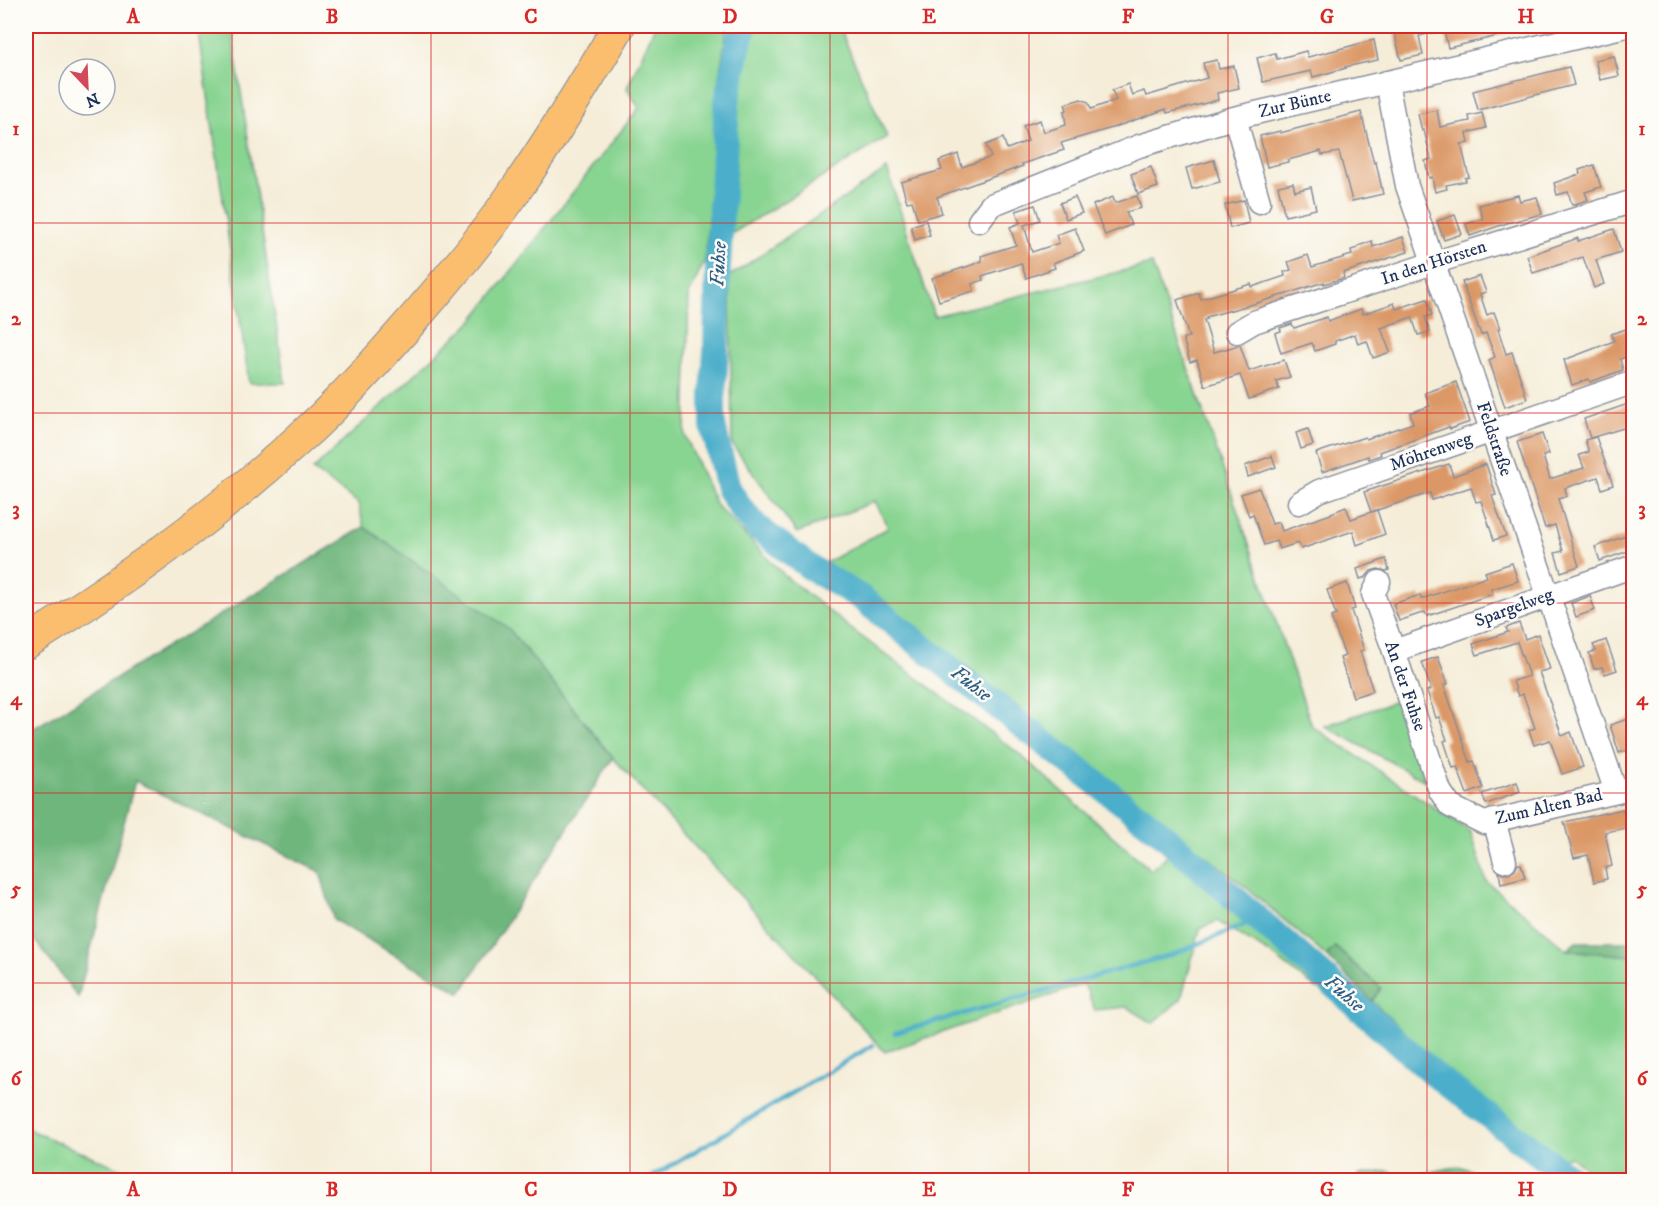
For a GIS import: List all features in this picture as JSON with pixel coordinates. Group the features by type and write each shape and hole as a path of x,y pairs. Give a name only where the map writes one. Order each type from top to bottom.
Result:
{"highway":[{"path":"26,643 124,580 190,530 254,479 346,394 442,287 488,228 586,81 619,26"}],"street":[{"name":"Zur Bünte","path":"979,221 991,205 1138,146 1235,118 1626,26"},
{"name":"Feldstraße","path":"1387,82 1407,186 1548,596 1625,790"},
{"path":"1235,118 1259,202"},
{"name":"In den Hörsten","path":"1237,332 1254,322 1433,263 1634,201"},
{"name":"Möhrenweg","path":"1299,503 1319,491 1634,382"},
{"name":"Spargelweg","path":"1394,651 1634,566"},
{"name":"An der Fuhse","path":"1379,582 1373,594 1440,791"},
{"name":"Zum Alten Bad","path":"1440,791 1450,806 1484,823 1625,790"},
{"path":"1494,820 1505,861"}],"green space":[{"path":"198,26 231,26 285,383 249,383"},
{"path":"655,26 728,26 719,76 705,261 689,294 685,435 716,505 785,576 850,628 1017,752 1151,870 1170,853 1322,983 1317,989 1268,952 1217,921 1200,929 1181,999 1153,1023 1127,1007 1095,1010 1084,984 885,1052 613,758 509,629 364,527 358,503 313,470 473,320 639,108 627,88"},
{"path":"753,26 840,26 887,137 725,238 733,118"},
{"path":"887,169 934,316 1152,264 1312,726 1471,832 1486,881 1567,950 1633,956 1633,1180 1601,1180 1570,1156 1564,1158 1445,1071 1372,1001 1381,988 1335,947 1326,956 1248,889 916,626 825,563 888,528 875,501 797,533 732,444 730,276"},
{"path":"364,527 509,629 613,758 461,993 334,920 320,872 135,781 78,997 26,929 26,733"},
{"path":"1397,701 1425,781 1325,726"},
{"path":"1576,942 1633,942 1633,956 1567,950"},
{"path":"1335,947 1381,988 1372,1001 1326,956"},
{"path":"26,1126 32,1131 147,1180 26,1180"},
{"path":"1459,1166 1482,1174 1484,1180 1357,1180 1359,1175 1388,1171 1407,1177"}],"building":[{"path":"1444,26 1444,29 1460,26 1523,26 1523,30 1448,48 1444,30 1419,36 1423,55 1401,60 1393,27"},
{"path":"1374,40 1378,60 1313,77 1311,71 1263,82 1257,58 1275,53 1277,59 1306,51 1308,57"},
{"path":"1614,56 1619,76 1600,80 1595,60"},
{"path":"1217,60 1219,69 1234,66 1239,88 1217,93 1218,100 1167,113 1166,109 1061,143 1064,150 937,197 942,213 918,220 912,201 907,202 901,182 942,170 939,161 958,154 962,167 991,157 986,145 1003,138 1007,149 1028,141 1023,126 1040,120 1044,132 1066,125 1065,104 1081,99 1088,102 1091,109 1116,100 1112,90 1128,84 1132,95 1144,91 1146,96 1207,78 1203,63"},
{"path":"1569,67 1574,85 1478,110 1473,91"},
{"path":"1437,110 1440,127 1470,121 1469,116 1482,113 1486,128 1467,133 1469,143 1461,144 1469,177 1465,178 1466,181 1446,185 1447,189 1435,192 1425,161 1431,159 1418,114"},
{"path":"1361,112 1383,194 1352,201 1339,152 1322,155 1321,151 1267,167 1260,136"},
{"path":"1214,160 1220,182 1192,189 1186,168"},
{"path":"1594,165 1601,187 1585,192 1588,200 1572,205 1568,192 1557,195 1554,183 1580,174 1579,170"},
{"path":"1151,167 1158,187 1138,194 1131,174"},
{"path":"1293,183 1295,191 1311,187 1316,209 1285,216 1278,186"},
{"path":"1518,195 1520,201 1537,197 1542,214 1470,236 1466,224 1483,219 1479,205"},
{"path":"1137,196 1141,208 1126,212 1131,225 1105,235 1093,205 1113,197 1115,203"},
{"path":"1075,197 1082,213 1066,219 1060,203"},
{"path":"1244,200 1249,223 1230,228 1225,205"},
{"path":"1035,205 1040,220 1024,225 1032,252 1059,243 1056,235 1075,228 1084,251 1053,263 1055,268 1026,278 1021,263 982,276 983,280 972,284 974,291 939,301 932,278 982,261 981,256 1016,245 1010,227 1020,223 1016,211"},
{"path":"1455,215 1462,234 1444,240 1437,221"},
{"path":"926,221 930,235 915,240 911,226"},
{"path":"1614,229 1621,252 1596,260 1604,284 1594,288 1583,257 1533,273 1527,256 1578,238 1578,241"},
{"path":"1403,237 1408,252 1343,273 1344,278 1206,317 1207,319 1204,320 1214,352 1240,345 1249,371 1284,360 1290,377 1276,381 1279,389 1249,399 1240,375 1205,386 1197,360 1190,362 1183,338 1189,337 1177,300 1199,293 1201,299 1251,284 1252,287 1285,276 1284,272 1291,270 1288,262 1308,255 1312,267 1352,255 1351,250 1372,241 1373,247"},
{"path":"1480,276 1486,292 1480,294 1487,315 1494,312 1506,354 1512,352 1527,399 1505,407 1489,360 1495,357 1486,333 1481,335 1462,282"},
{"path":"1427,299 1432,315 1425,317 1430,332 1418,335 1412,317 1381,328 1390,352 1373,358 1367,341 1358,344 1355,334 1315,351 1312,343 1281,353 1275,333 1281,331 1280,328 1292,324 1294,328 1327,317 1328,321 1361,309 1363,314 1394,303 1396,309"},
{"path":"1629,328 1634,340 1634,354 1620,359 1623,370 1590,382 1589,379 1572,385 1564,360 1614,341 1611,334"},
{"path":"1456,382 1470,422 1450,429 1449,427 1380,452 1381,455 1369,459 1368,456 1322,472 1316,453 1413,423 1410,413 1430,406 1425,393"},
{"path":"1634,402 1634,425 1590,438 1584,419"},
{"path":"1308,429 1313,445 1301,449 1296,433"},
{"path":"1542,434 1549,454 1543,456 1550,479 1584,468 1579,455 1589,452 1585,440 1596,437 1613,485 1602,489 1598,477 1565,488 1567,496 1558,499 1579,566 1561,572 1555,553 1563,551 1555,525 1545,528 1517,442"},
{"path":"1272,456 1276,467 1248,477 1245,466"},
{"path":"1449,464 1453,476 1486,464 1496,495 1492,496 1506,536 1494,540 1481,501 1476,502 1471,487 1432,500 1430,493 1371,512 1364,492"},
{"path":"1259,488 1272,524 1279,522 1282,531 1346,507 1351,519 1377,510 1385,534 1357,545 1353,531 1301,549 1298,543 1279,549 1276,541 1264,545 1253,514 1249,516 1241,494"},
{"path":"1634,533 1634,549 1600,561 1595,547"},
{"path":"1386,559 1389,570 1371,571 1366,577 1360,579 1357,569"},
{"path":"1512,563 1518,581 1491,589 1493,594 1427,616 1425,612 1399,621 1393,604 1420,595 1421,599 1487,577 1485,572"},
{"path":"1347,583 1355,609 1351,610 1364,650 1360,651 1373,691 1353,697 1340,658 1345,656 1331,617 1336,615 1327,590"},
{"path":"1590,596 1595,610 1576,617 1571,603"},
{"path":"1519,623 1525,639 1538,634 1550,669 1539,672 1562,736 1571,732 1583,767 1562,774 1550,740 1534,745 1529,730 1535,728 1523,694 1518,696 1513,681 1529,676 1517,642 1477,655 1473,644 1508,632 1506,628"},
{"path":"1606,640 1617,670 1605,674 1602,667 1594,669 1589,653 1596,651 1593,645"},
{"path":"1438,657 1448,684 1444,685 1470,762 1474,761 1483,788 1467,794 1457,767 1453,768 1444,741 1447,740 1439,717 1436,718 1427,691 1431,689 1422,662"},
{"path":"1634,717 1634,748 1619,753 1610,725"},
{"path":"1517,782 1520,792 1486,804 1482,794"},
{"path":"1623,809 1627,828 1605,832 1612,866 1605,868 1607,879 1594,882 1588,855 1574,858 1564,822"},
{"path":"1518,864 1521,864 1525,878 1501,884 1499,872 1509,874"}],"waterway":[{"name":"Fuhse","path":"744,26 727,101 713,394 713,426 728,488 741,509 758,528 811,568 860,597 1160,832 1436,1076 1573,1180"},
{"path":"895,1033 1174,954 1258,919"},
{"path":"647,1180 873,1045"}]}
